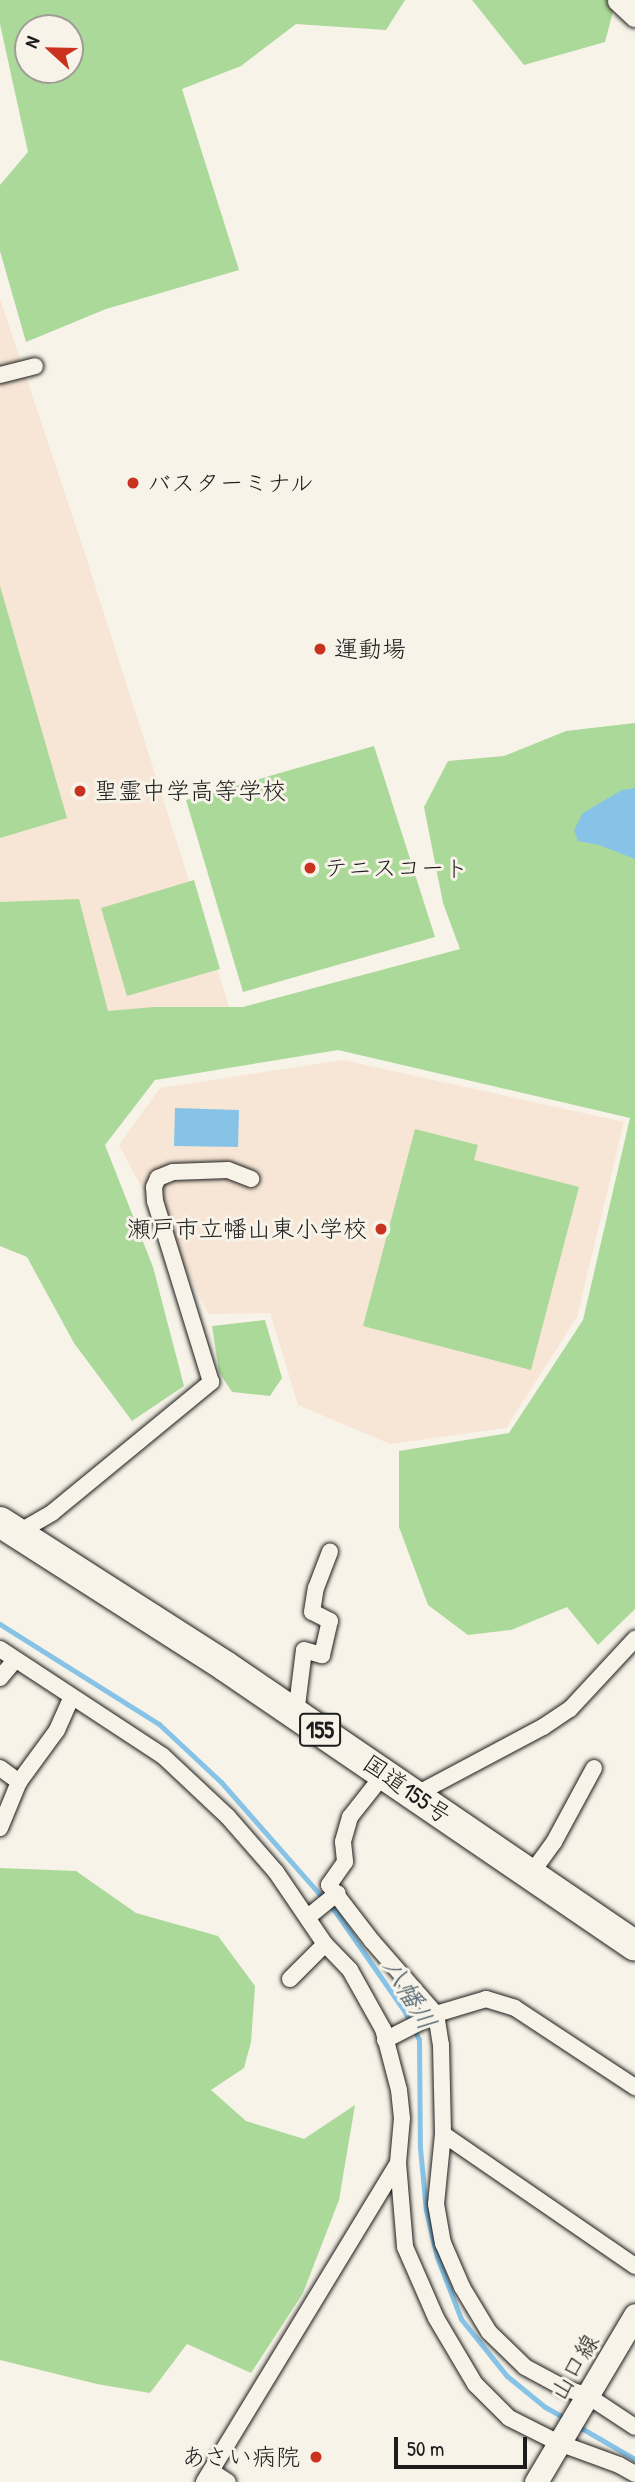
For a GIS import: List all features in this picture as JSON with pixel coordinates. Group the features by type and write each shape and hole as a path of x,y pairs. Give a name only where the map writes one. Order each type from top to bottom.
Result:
{"highway":[{"name":"国道155号","path":"10,1527 296,1714 635,1946"}],"street":[{"path":"619,0 635,15"},
{"path":"0,375 35,366"},
{"path":"10,1527 52,1512 211,1381 155,1201 154,1187 158,1178 173,1172 228,1170 251,1179"},
{"path":"296,1714 304,1650 322,1655 330,1621 312,1612 316,1588 330,1552"},
{"path":"415,1795 543,1727 570,1709 635,1639"},
{"path":"0,1649 163,1756 236,1827 311,1915 324,1944 350,1970 383,2029 393,2037 401,2109 398,2163 405,2247 436,2318 475,2384 509,2417 635,2474"},
{"path":"0,1678 15,1660"},
{"path":"0,1828 19,1782 57,1730 71,1698"},
{"path":"0,1768 19,1782"},
{"path":"530,1875 554,1842 594,1768"},
{"path":"384,1774 351,1818 342,1842 345,1862 329,1885 429,2018 441,2045 443,2134 436,2204 443,2243 462,2287 489,2332 525,2367 584,2402 635,2427"},
{"path":"311,1915 335,1895"},
{"path":"290,1979 324,1944"},
{"path":"393,2037 429,2018 486,1999 515,2008 635,2087"},
{"path":"443,2134 635,2266"},
{"path":"228,2482 208,2477 398,2163"},
{"name":"山口線","path":"536,2482 635,2315"}],"shaded area":[{"name":"聖霊中学高等学校","path":"0,299 85,554 236,1028 147,1047 0,1212"},
{"name":"瀬戸市立幡山東小学校","path":"343,1060 624,1122 577,1317 506,1428 390,1444 298,1405 270,1313 209,1314 119,1145 160,1088"}],"green space":[{"path":"0,0 405,0 386,30 296,24 241,66 182,89 239,270 106,309 26,342 0,251 0,185 28,152 0,24"},
{"path":"472,0 616,0 605,42 524,65"},
{"path":"0,586 67,818 0,838"},
{"path":"635,723 635,1609 598,1645 567,1607 511,1630 468,1635 428,1605 399,1527 399,1451 509,1433 583,1320 630,1118 338,1050 155,1080 105,1145 153,1267 184,1386 132,1421 74,1343 27,1257 0,1246 0,902 79,899 108,1011 154,1007 243,1007 460,949 443,903 424,807 448,761 504,756 566,731"},
{"name":"テニスコート","path":"374,746 435,937 243,992 186,800"},
{"path":"194,880 220,969 127,996 101,908"},
{"path":"415,1129 478,1145 474,1160 579,1187 531,1370 363,1326"},
{"path":"265,1320 282,1378 270,1396 232,1392 219,1372 212,1326"},
{"path":"0,1868 76,1871 136,1913 218,1936 255,1986 251,2042 244,2068 211,2090 246,2121 304,2139 355,2105 339,2200 303,2293 251,2373 187,2344 150,2393 97,2384 0,2360"}],"water":[{"path":"635,788 635,859 599,845 578,841 574,830 583,813 622,790"},
{"path":"175,1108 239,1110 238,1147 174,1146"}],"waterway":[{"name":"八幡川","path":"0,1624 159,1724 221,1782 337,1914 405,2012 419,2040 420,2148 426,2210 437,2257 461,2319 507,2376 545,2407 568,2420"},
{"name":"八幡川","path":"576,2425 635,2459"}],"place":[{"name":"バスターミナル","path":"133,483"},
{"name":"運動場","path":"320,649"},
{"name":"聖霊中学高等学校","path":"80,791"},
{"name":"テニスコート","path":"310,868"},
{"name":"瀬戸市立幡山東小学校","path":"381,1229"},
{"name":"あさい病院","path":"316,2457"}]}
